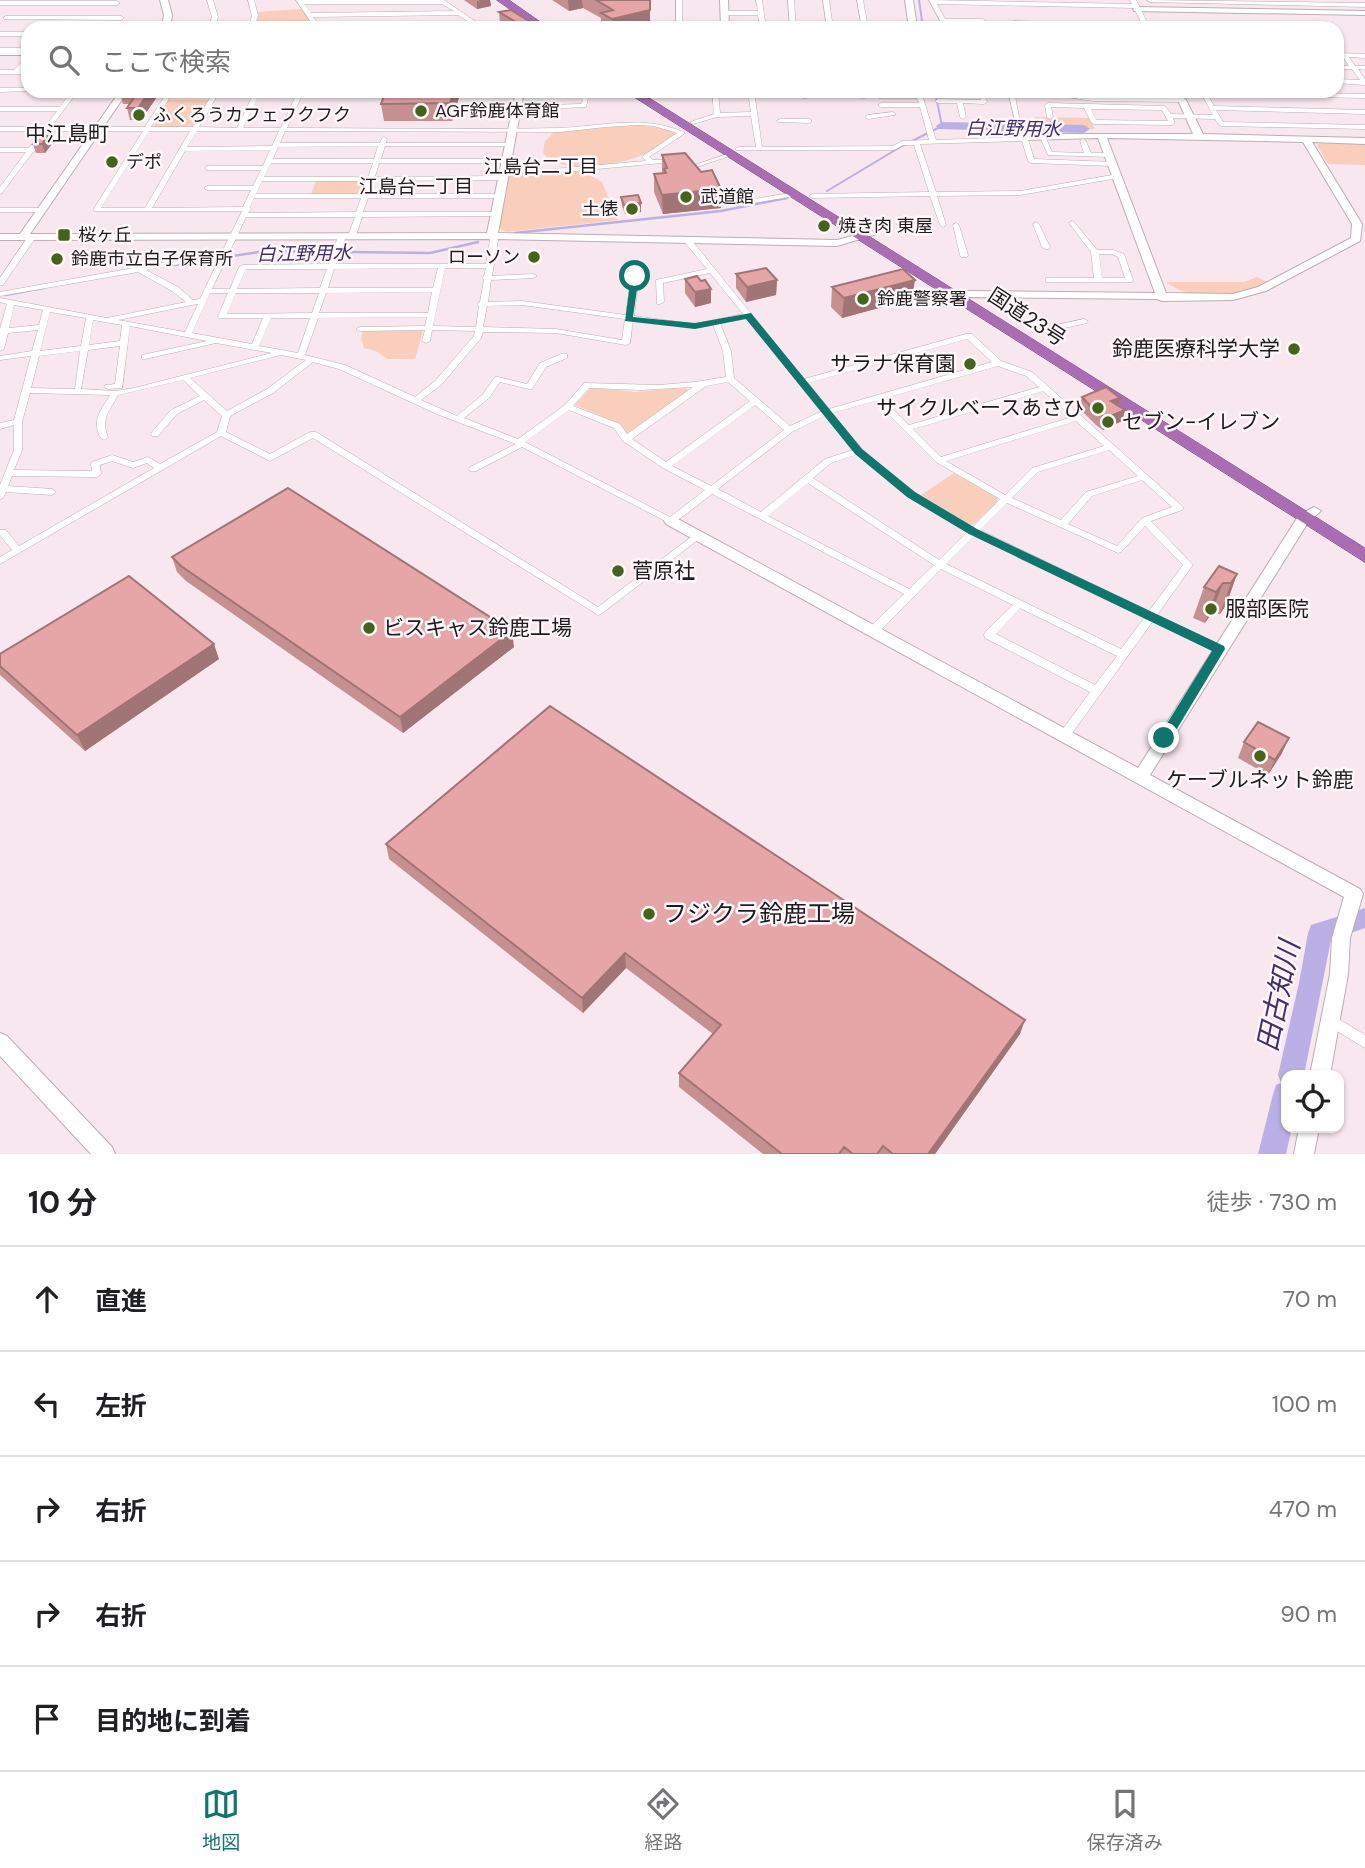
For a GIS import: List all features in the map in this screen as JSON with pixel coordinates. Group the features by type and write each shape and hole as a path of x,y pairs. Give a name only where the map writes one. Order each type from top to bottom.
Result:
{"highway":[{"path":"492,0 523,21"},
{"path":"502,0 534,21"},
{"name":"国道23号","path":"642,98 812,196 867,236"},
{"name":"国道23号","path":"656,98 796,194 963,296 1309,515 1365,556"},
{"name":"国道23号","path":"1309,515 1365,544"}],"street":[{"path":"164,0 167,21"},
{"path":"210,0 215,17 214,21"},
{"path":"251,0 255,16 253,21"},
{"path":"679,0 679,21"},
{"path":"724,0 725,21"},
{"path":"759,0 762,21"},
{"path":"791,0 792,21"},
{"path":"826,0 829,21"},
{"path":"860,0 864,21"},
{"path":"909,0 912,21"},
{"path":"1150,0 1364,3"},
{"path":"0,3 117,1 121,18 6,18"},
{"path":"299,1 441,1 472,21"},
{"path":"299,1 313,21"},
{"path":"932,1 1044,14"},
{"path":"932,1 943,21 983,21"},
{"path":"0,25 22,2"},
{"path":"356,14 361,2"},
{"path":"1214,2 1219,10"},
{"path":"1135,5 1143,21"},
{"path":"1021,21 1044,14 1135,5 1365,13"},
{"path":"309,15 460,13"},
{"path":"724,13 761,13"},
{"path":"0,34 21,34"},
{"path":"0,53 21,54"},
{"path":"1344,55 1365,56"},
{"path":"1344,58 1365,82"},
{"path":"16,72 21,64"},
{"path":"1344,67 1365,68"},
{"path":"0,72 21,72"},
{"path":"1344,81 1365,82"},
{"path":"0,90 21,90"},
{"path":"1344,95 1365,96"},
{"path":"0,192 70,98"},
{"path":"0,283 42,210 119,98"},
{"path":"167,98 96,209 359,215 495,214"},
{"path":"148,209 213,98"},
{"path":"239,129 255,98"},
{"path":"187,335 298,98"},
{"path":"415,401 438,383 478,336 481,304 494,240 492,236 495,214 519,98"},
{"path":"517,108 584,106 584,98"},
{"path":"716,98 717,114"},
{"path":"752,98 759,148"},
{"path":"919,98 931,135"},
{"path":"939,101 984,102 983,98"},
{"path":"1013,98 1018,121"},
{"path":"1090,98 1122,98"},
{"path":"1180,98 1199,136"},
{"path":"1207,98 1221,124 1365,127"},
{"path":"1291,98 1308,126"},
{"path":"960,101 963,117"},
{"path":"881,105 922,105"},
{"path":"1050,117 1048,105 1164,108 1172,124 1094,122"},
{"path":"1087,106 1112,159 1162,298"},
{"path":"1212,108 1365,112"},
{"path":"0,109 62,109"},
{"path":"693,122 717,114 754,114"},
{"path":"868,117 893,114"},
{"path":"1169,116 1217,117"},
{"path":"780,121 809,121"},
{"path":"0,129 560,130 638,124 675,128 682,134 645,157 652,162"},
{"path":"301,356 336,252 359,215 388,128"},
{"path":"689,168 735,151 759,148 894,148 931,135 1024,138 1101,135 1199,136 1365,141"},
{"path":"1043,137 1050,154 1088,154 1112,159"},
{"path":"1024,138 1031,162 1112,159"},
{"path":"963,296 1216,299 1252,293 1356,239 1357,224 1306,139"},
{"path":"1083,141 1088,154"},
{"path":"914,143 943,225"},
{"path":"183,149 509,144"},
{"path":"0,150 33,150"},
{"path":"207,168 377,161 553,171 676,159 742,203 796,194"},
{"path":"262,178 371,178 504,170"},
{"path":"0,174 14,173"},
{"path":"812,196 1020,192 1118,176"},
{"path":"207,188 257,188"},
{"path":"253,197 500,196"},
{"path":"0,210 42,210"},
{"path":"1072,223 1095,252 1098,279"},
{"path":"1036,224 1046,247"},
{"path":"956,225 964,255"},
{"path":"0,237 492,236 836,243 867,236"},
{"path":"686,239 859,451 911,495 973,531 1219,649"},
{"path":"1049,280 1129,280 1121,256 1113,252 1095,252"},
{"path":"0,294 224,256"},
{"path":"426,341 442,266"},
{"path":"431,316 222,316 243,267 488,266"},
{"path":"139,270 175,289 192,303"},
{"path":"660,302 659,282 712,270"},
{"path":"486,278 533,276"},
{"path":"365,316 359,333 478,328 571,332 612,343 626,343 635,276"},
{"path":"207,291 437,290"},
{"path":"0,300 301,356 342,367 415,401 520,443 671,521 1359,897 1347,917 1341,938 1339,974 1321,1070"},
{"path":"106,320 202,301"},
{"path":"0,349 2,331 11,303"},
{"path":"481,304 522,303 695,326 748,315"},
{"path":"47,309 18,422 18,450 5,476 1,493 52,492"},
{"path":"254,348 268,316"},
{"path":"78,388 90,317"},
{"path":"1036,332 1084,321"},
{"path":"716,322 727,351 730,379 789,430"},
{"path":"27,390 119,386 126,325"},
{"path":"2,331 42,327"},
{"path":"802,382 969,336 999,363 1029,374 1179,508 1145,520 1118,550 1006,499 939,460 877,398"},
{"path":"145,357 220,341"},
{"path":"0,358 124,343"},
{"path":"39,389 47,392 115,393 280,353"},
{"path":"458,419 486,396 498,379 529,387 543,365 564,356"},
{"path":"0,561 221,433 226,415 270,391 312,359"},
{"path":"671,521 789,430 826,412 999,363"},
{"path":"184,377 226,415"},
{"path":"473,469 520,443 568,407 587,385 638,389 730,379"},
{"path":"626,439 702,384"},
{"path":"907,428 1044,388"},
{"path":"104,437 99,418 115,393"},
{"path":"155,434 170,415 205,396"},
{"path":"666,466 755,401"},
{"path":"568,407 617,426 626,439 666,466 911,594"},
{"path":"939,460 1076,418"},
{"path":"0,426 18,422"},
{"path":"221,433 270,458 313,434 598,612 698,536"},
{"path":"872,632 1035,470 1109,447"},
{"path":"762,516 828,461 859,451"},
{"path":"5,476 97,474 95,464 112,458 133,465 148,460 160,468"},
{"path":"1062,525 1089,494 1143,477"},
{"path":"807,478 940,565 1122,654"},
{"path":"1140,778 1219,649 1309,515"},
{"path":"1064,736 1188,565 1145,520"},
{"path":"3,532 18,551"},
{"path":"1019,604 989,635 1097,691"},
{"path":"1332,1020 1365,1042"},
{"path":"0,1042 94,1150"},
{"path":"1304,1154 1308,1133"}],"shaded area":[{"path":"302,9 310,21 255,21 258,12"},
{"path":"168,100 208,100 193,126 153,128"},
{"path":"1035,117 1089,118 1095,129 1037,127"},
{"path":"637,125 670,129 676,134 650,152 611,164 590,167 555,162 543,153 545,141 554,132"},
{"path":"1365,144 1365,165 1328,164 1317,145"},
{"path":"582,171 602,182 618,220 506,232 499,228 510,173"},
{"path":"362,179 365,182 362,193 357,195 311,194 316,181"},
{"path":"1257,277 1267,282 1242,291 1215,296 1189,293 1166,282 1244,282"},
{"path":"363,331 423,331 415,359 387,359 376,351 364,348 361,339"},
{"path":"685,387 689,391 630,433 625,433 618,423 575,405 591,388 637,392"},
{"path":"954,473 997,498 998,501 974,524 970,525 921,495"}],"building":[{"path":"596,0 650,0 650,10 612,19 601,13 613,10"},
{"path":"511,10 529,21 514,21 499,12"},
{"path":"134,98 145,98 138,108 127,108"},
{"path":"383,98 452,98 450,103 381,104"},
{"path":"38,136 48,136 42,144 33,144"},
{"path":"685,153 701,172 712,170 721,189 662,195 654,174 666,173 662,155"},
{"path":"638,195 641,203 624,205 621,197"},
{"path":"766,268 777,280 747,287 736,274"},
{"path":"903,269 915,280 844,298 832,287"},
{"path":"697,276 701,281 705,280 711,289 695,292 685,279"},
{"path":"1106,387 1120,398 1111,401 1125,410 1106,418 1098,414 1082,397"},
{"path":"288,488 512,631 400,717 181,566 172,557"},
{"path":"1219,566 1237,574 1231,583 1223,583 1216,592 1204,587"},
{"path":"129,576 214,644 77,735 0,666 0,654"},
{"name":"フジクラ鈴鹿工場","path":"550,706 1025,1020 928,1154 893,1154 883,1146 877,1154 853,1154 844,1147 839,1154 782,1154 679,1073 721,1025 625,953 582,998 386,844"},
{"path":"1258,722 1289,738 1275,760 1244,742"}],"waterway":[{"path":"919,0 922,21"},
{"path":"827,191 902,146 942,126 936,98"},
{"name":"白江野用水","path":"942,126 1084,129"},
{"path":"515,233 721,211 787,198"},
{"name":"白江野用水","path":"175,265 265,251 430,253 478,242"},
{"name":"白江野用水","path":"6,295 43,288"},
{"name":"田古知川","path":"1292,1070 1312,983 1320,933 1365,918"},
{"name":"田古知川","path":"1272,1154 1281,1115"}],"place":[{"name":"AGF鈴鹿体育館","path":"421,111"},
{"name":"ふくろうカフェフクフク","path":"139,115"},
{"name":"デポ","path":"112,162"},
{"name":"武道館","path":"686,197"},
{"name":"土俵","path":"632,209"},
{"name":"焼き肉 東屋","path":"824,226"},
{"name":"桜ヶ丘","path":"64,235"},
{"name":"ローソン","path":"534,257"},
{"name":"鈴鹿市立白子保育所","path":"57,259"},
{"name":"鈴鹿警察署","path":"863,299"},
{"name":"鈴鹿医療科学大学","path":"1294,349"},
{"name":"サラナ保育園","path":"970,364"},
{"name":"サイクルベースあさひ","path":"1098,408"},
{"name":"セブン-イレブン","path":"1108,422"},
{"name":"菅原社","path":"618,571"},
{"name":"服部医院","path":"1211,609"},
{"name":"ビスキャス鈴鹿工場","path":"369,628"},
{"name":"ケーブルネット鈴鹿","path":"1260,756"},
{"name":"フジクラ鈴鹿工場","path":"649,914"}],"district":[{"name":"中江島町","path":"67,134"},
{"name":"江島台二丁目","path":"541,166"},
{"name":"江島台一丁目","path":"416,186"}],"route":[{"path":"635,276 629,319 695,326 748,315 859,451 911,495 973,531 1219,649 1164,738"}]}
